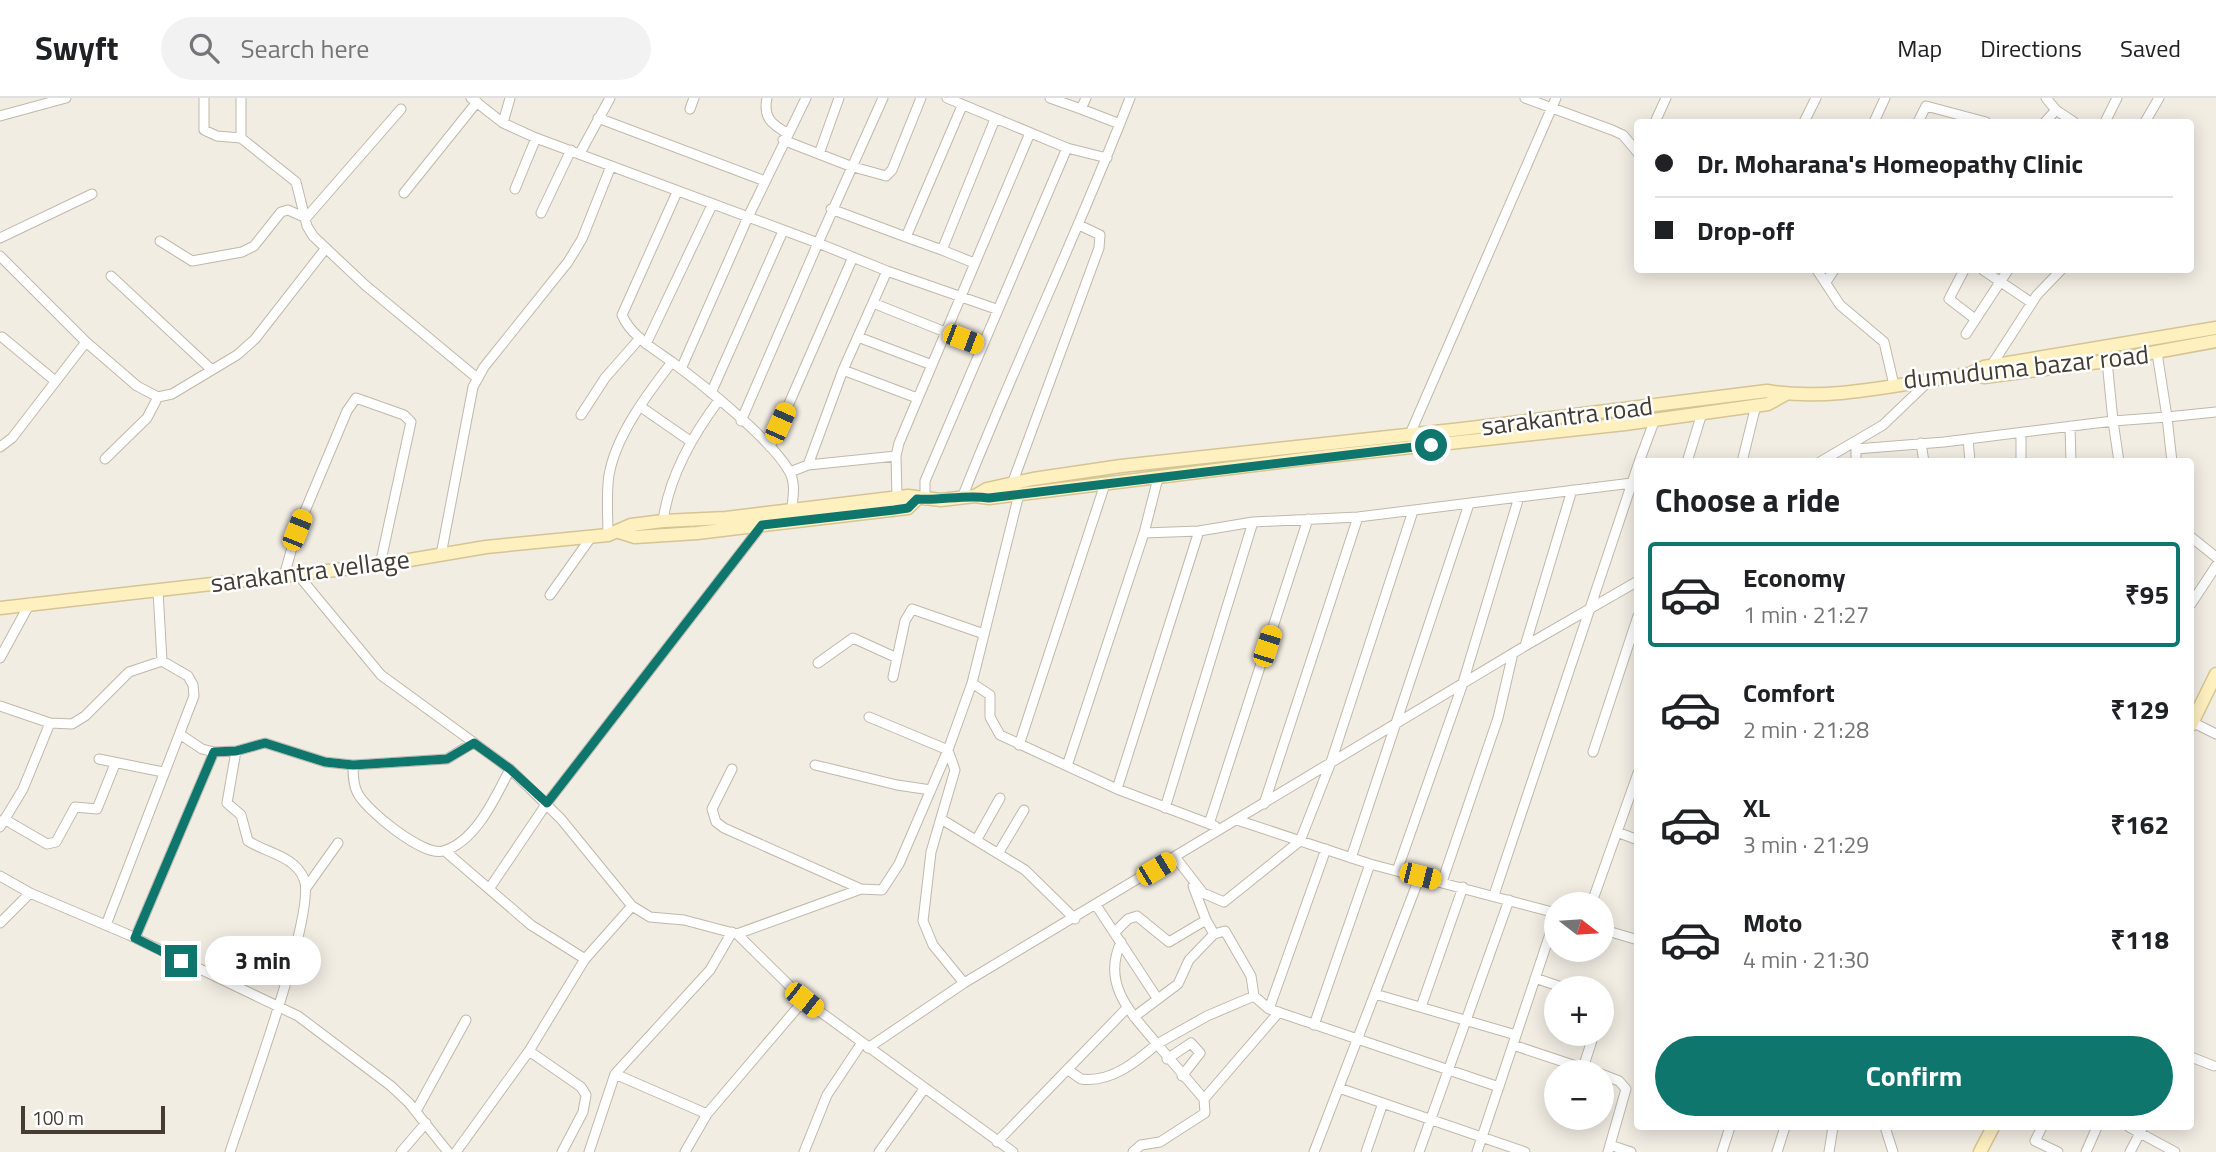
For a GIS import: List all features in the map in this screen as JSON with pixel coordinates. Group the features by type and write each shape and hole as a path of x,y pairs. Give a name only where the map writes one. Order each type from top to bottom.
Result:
{"street":[{"path":"0,116 31,102 66,98"},
{"path":"204,98 202,125 208,134 241,138 296,182 313,236 365,285 477,379"},
{"path":"241,98 241,138"},
{"path":"503,122 510,98"},
{"path":"541,213 575,152 610,98"},
{"path":"690,108 694,98"},
{"path":"767,98 766,113 769,121 785,136 820,154 881,175 889,173 918,99"},
{"path":"681,369 785,136 806,98"},
{"path":"820,154 839,98"},
{"path":"741,421 831,209 883,98"},
{"path":"947,98 1067,148 1107,158"},
{"path":"1050,98 1120,124"},
{"path":"1081,109 1086,98"},
{"path":"969,497 1130,98"},
{"path":"1525,98 1623,135 1634,148"},
{"path":"1410,433 1550,106 1556,98"},
{"path":"1656,119 1666,98"},
{"path":"1806,119 1816,98"},
{"path":"1875,119 1885,98"},
{"path":"2046,98 2056,110 2070,119"},
{"path":"2106,119 2117,98"},
{"path":"2147,119 2158,98"},
{"path":"404,193 474,100 503,122 536,138 887,271 996,309"},
{"path":"906,237 962,106"},
{"path":"1920,119 1926,106 1975,119"},
{"path":"306,218 401,109"},
{"path":"2048,119 2056,110"},
{"path":"598,118 765,180"},
{"path":"942,250 995,119"},
{"path":"897,497 896,456 916,398 947,332 1030,133"},
{"path":"515,189 536,138"},
{"path":"921,500 925,481 980,346 1067,148"},
{"path":"441,555 464,425 477,379 568,262 582,239 611,166"},
{"path":"677,192 623,306 625,322 643,341 711,393 769,446 790,472 794,486 792,508"},
{"path":"0,238 92,194"},
{"path":"582,415 605,378 643,341 712,205"},
{"path":"831,209 974,263"},
{"path":"160,242 185,258 203,260 248,250 281,212 288,210 306,218"},
{"path":"732,769 714,802 716,821 734,834 861,889 882,891 890,881 948,750 972,683 1016,489 1099,248 1100,235 1079,225"},
{"path":"711,393 782,231"},
{"path":"0,256 86,342 137,386 158,397 172,394 256,339 326,248"},
{"path":"769,446 853,257"},
{"path":"808,465 843,370 887,271"},
{"name":"dumuduma bazar road","path":"1819,273 1840,305 1884,342 1894,386 1969,374 1984,377 2107,362 2216,341"},
{"path":"1826,282 1832,273"},
{"path":"1962,273 1949,299 1975,319"},
{"path":"1987,273 2032,303"},
{"path":"1965,334 2006,273"},
{"path":"1991,366 2032,303 2058,273"},
{"path":"111,276 212,370"},
{"path":"873,303 980,346"},
{"path":"1969,374 1991,366 2216,328"},
{"path":"2,337 54,380"},
{"path":"858,337 932,365"},
{"path":"0,447 12,438 54,380 86,342"},
{"path":"2157,353 2172,458"},
{"path":"613,533 609,477 612,462 641,407 672,362"},
{"path":"2107,362 2118,458"},
{"path":"843,370 916,398"},
{"path":"1828,458 1856,445 1897,414 1930,380"},
{"name":"sarakantra road","path":"1016,489 1121,466 1767,391 1786,394 1894,386"},
{"name":"sarakantra road","path":"894,510 908,508 921,500 969,497 988,489 1105,484 1655,419 1756,405 1786,394"},
{"path":"105,459 141,425 158,397"},
{"path":"284,576 297,530 346,411 356,398 404,415 411,422 380,565"},
{"path":"663,521 674,477 690,441 719,400"},
{"path":"1743,458 1756,405"},
{"path":"641,407 690,441"},
{"path":"1856,445 1968,439 2113,421 2216,412"},
{"path":"1688,458 1702,413"},
{"path":"1641,458 1655,419"},
{"path":"2070,426 2071,458"},
{"path":"2021,433 2021,458"},
{"path":"1968,439 1969,458"},
{"path":"1921,443 1923,458"},
{"path":"1856,445 1856,458"},
{"path":"790,472 808,465 896,456"},
{"path":"1067,766 1144,534 1158,478"},
{"path":"1494,895 1587,611 1634,478"},
{"path":"1144,534 1199,531 1253,522 1358,517 1632,483"},
{"path":"1019,745 1105,484"},
{"path":"1525,646 1573,490"},
{"name":"sarakantra vellage","path":"0,608 299,576 485,547 613,533 631,525 663,521 726,518 897,497 921,500"},
{"path":"1397,871 1462,686 1519,497"},
{"path":"1351,858 1399,723 1469,504"},
{"name":"sarakantra vellage","path":"613,533 635,537 894,510"},
{"path":"1175,858 1191,881 1203,892 1224,902 1300,841 1331,762 1413,511"},
{"path":"1264,804 1358,517"},
{"path":"1209,824 1308,519"},
{"path":"1165,808 1253,522"},
{"path":"489,889 547,803 762,525"},
{"path":"1117,789 1199,531"},
{"path":"550,595 592,536"},
{"path":"2194,539 2216,557"},
{"path":"2194,599 2216,566"},
{"path":"299,576 381,675 510,769 547,803 632,906 650,917 684,920 735,933 804,1000 1013,1152"},
{"path":"804,1152 827,1095 864,1046 1331,762 1634,583"},
{"path":"158,591 162,661"},
{"path":"0,658 30,603"},
{"path":"893,677 907,613 912,609 984,634"},
{"path":"1593,752 1634,628"},
{"path":"818,663 853,638 897,657"},
{"path":"1442,882 1498,718 1513,653"},
{"path":"0,706 50,723 72,724 85,716 130,672 162,661 188,676 193,685 194,696 181,735 163,772 145,818 134,859 106,925"},
{"path":"2194,720 2216,674"},
{"path":"972,683 990,695 989,716 994,728 1019,745 1117,789 1223,828"},
{"path":"869,717 948,750 955,770 931,852 923,921 933,945 964,983"},
{"path":"50,723 23,789 2,823 47,844 57,842 75,807 97,809 115,764"},
{"path":"2194,725 2216,733"},
{"path":"181,735 202,749 214,752 236,751 265,743 325,762 353,765 447,759 474,743"},
{"path":"236,751 227,803 241,815 248,841 290,861 299,871 306,888"},
{"path":"135,938 214,752"},
{"path":"99,759 163,772"},
{"path":"353,765 357,793 384,821 424,849 445,851 531,925 584,959"},
{"path":"815,765 858,777 931,790"},
{"path":"445,851 475,827 510,769"},
{"path":"1596,892 1634,792"},
{"path":"977,839 1000,799"},
{"path":"999,852 1024,810"},
{"path":"941,819 999,852 1046,887 1074,919"},
{"path":"1237,820 1370,864 1494,895 1544,911"},
{"path":"1617,832 1634,838"},
{"path":"230,1152 295,948 306,888 338,843"},
{"path":"1204,1099 1274,1011 1326,849"},
{"path":"1314,1025 1370,864"},
{"path":"0,876 30,893 135,938 298,1016 391,1086 416,1111 448,1152"},
{"path":"1314,1152 1420,876"},
{"path":"1191,881 1214,934"},
{"path":"1420,1007 1463,887"},
{"path":"589,1152 615,1074 710,970 735,933 861,889"},
{"path":"0,923 30,893"},
{"path":"1419,1152 1509,900"},
{"path":"1096,905 1157,998"},
{"path":"456,1152 529,1051 584,959 632,906"},
{"path":"1115,931 1128,919 1137,916 1170,942 1206,920"},
{"path":"1134,1017 1178,984 1189,960 1214,934 1225,931 1251,976 1254,996 1274,1011 1499,1087"},
{"path":"1614,933 1634,939"},
{"path":"1121,942 1116,957 1116,984 1126,1009 1204,1099 1205,1113 1160,1142 1141,1145 1133,1152"},
{"path":"1477,1152 1544,951"},
{"path":"1535,978 1544,981"},
{"path":"1375,994 1516,1035"},
{"path":"1068,1070 1081,1079 1102,1077 1133,1064 1157,1044 1207,1016 1254,996"},
{"path":"685,1152 707,1114 804,1000"},
{"path":"997,1142 1126,1009"},
{"path":"416,1111 466,1020"},
{"path":"1167,1059 1191,1043 1200,1053 1182,1076"},
{"path":"1513,1045 1559,1060"},
{"path":"529,1051 581,1087 586,1094 583,1112 562,1152"},
{"path":"2194,1058 2214,1066"},
{"path":"615,1074 707,1114"},
{"path":"1614,1079 1626,1089 1609,1148 1632,1152"},
{"path":"1339,1088 1525,1152"},
{"path":"879,1152 924,1089"},
{"path":"1366,1152 1383,1103"},
{"path":"401,1152 426,1123"},
{"path":"1722,1152 1729,1130"},
{"path":"1777,1152 1784,1130"},
{"path":"1829,1152 1833,1130"},
{"path":"1886,1130 1892,1152"},
{"path":"1980,1152 1991,1130"},
{"path":"2040,1130 2035,1141 2058,1152"},
{"path":"2086,1152 2096,1130"},
{"path":"2130,1152 2141,1130 2175,1152"}],"route":[{"path":"181,961 135,938 214,752 236,751 257,743 265,743 325,762 353,765 437,761 458,754 474,743 510,769 547,803 762,525 908,508 917,499 941,500 975,496 989,498 1431,445"}]}
